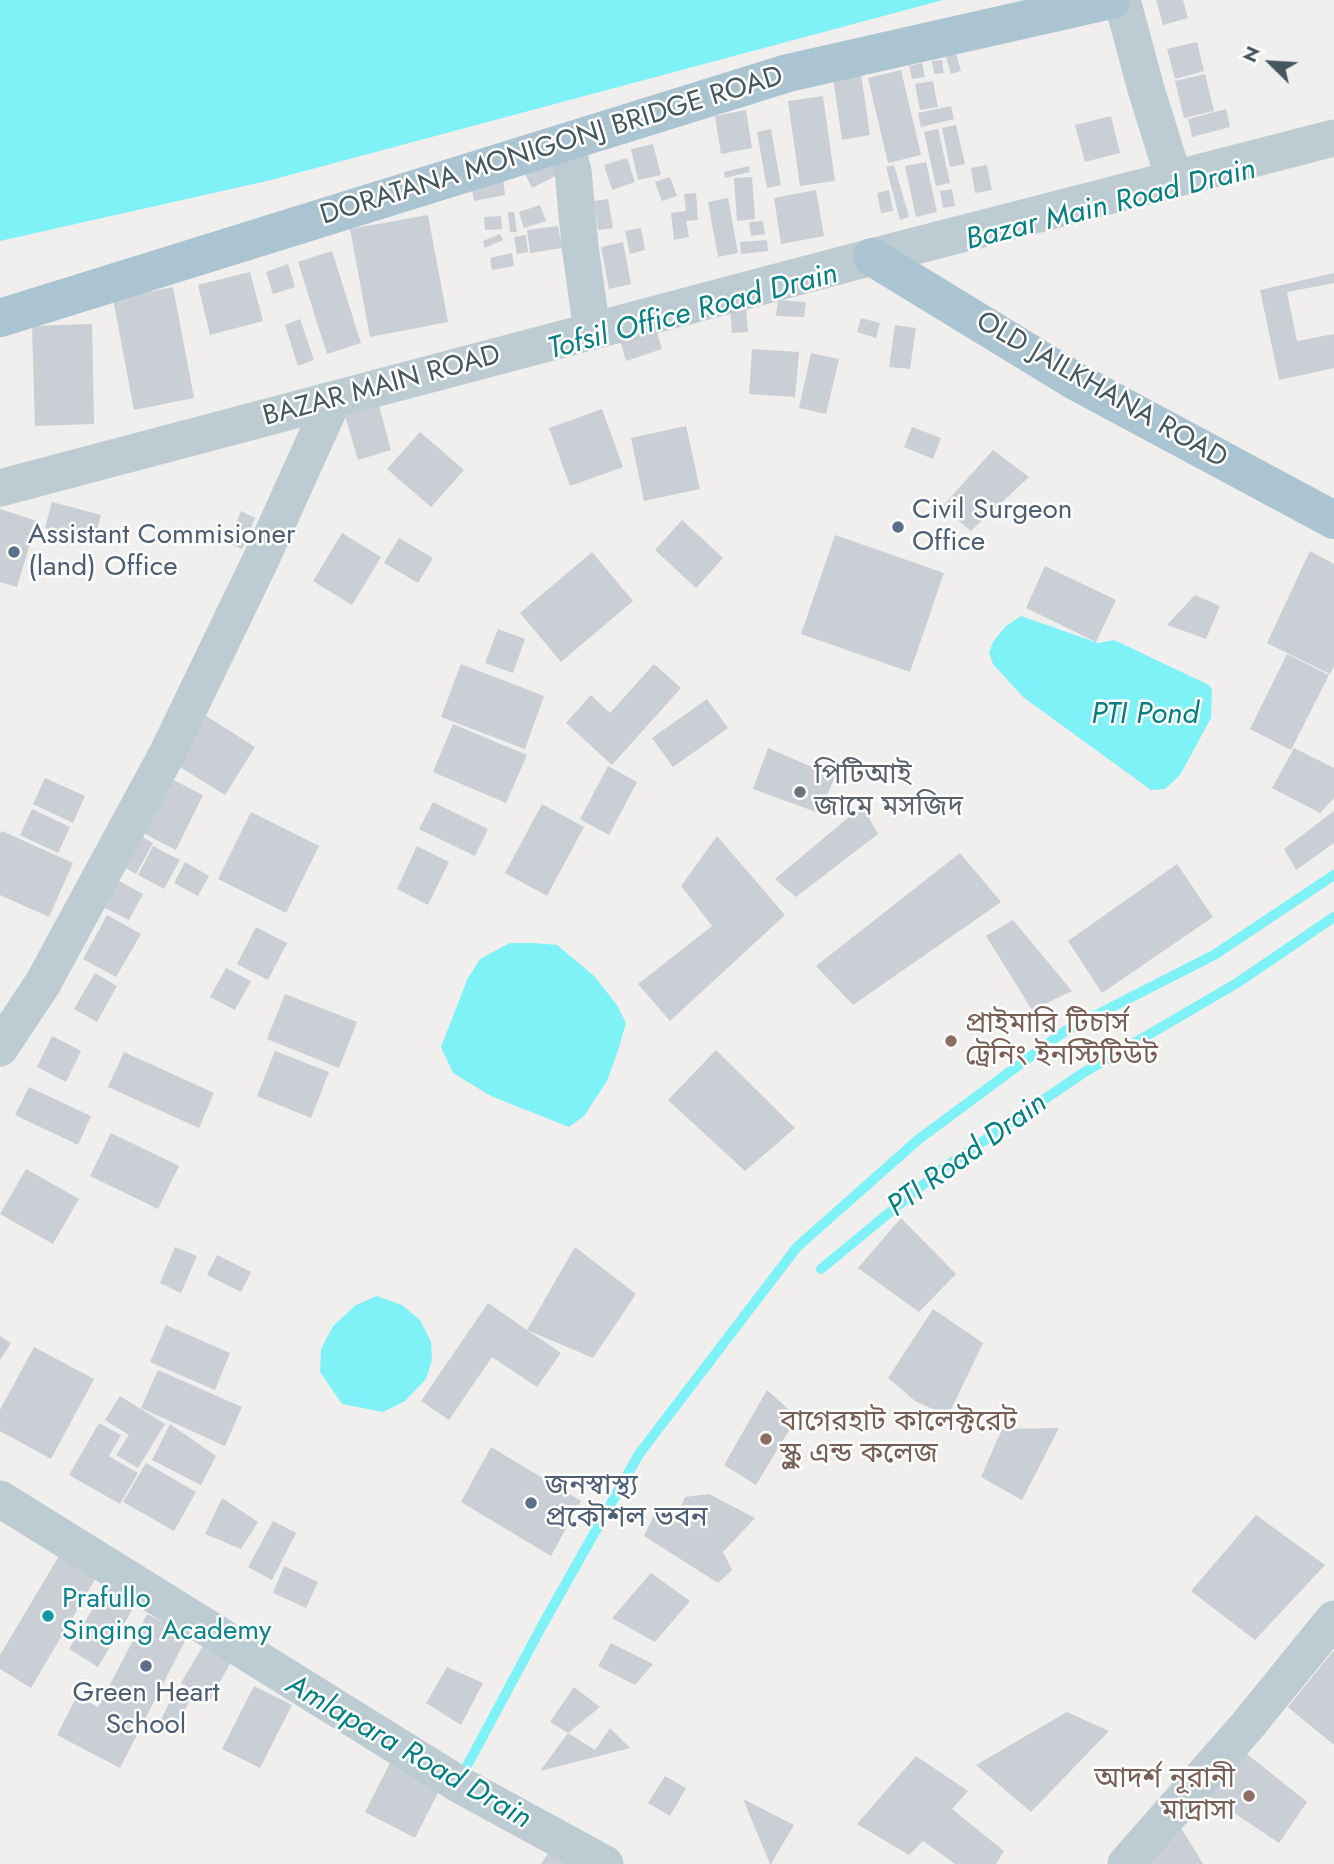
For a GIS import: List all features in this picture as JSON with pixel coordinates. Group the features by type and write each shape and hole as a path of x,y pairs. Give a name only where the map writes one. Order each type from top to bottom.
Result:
{"main road":[{"name":"DORATANA MONIGONJ BRIDGE ROAD","path":"0,318 788,73 1111,0"},
{"name":"OLD JAILKHANA ROAD","path":"872,257 1075,382 1334,520"}],"street":[{"path":"1122,0 1174,179"},
{"name":"BAZAR MAIN ROAD","path":"0,488 872,257 1334,138"},
{"path":"565,142 573,171 592,331"},
{"path":"0,1048 43,983 167,754 263,555 333,400"},
{"path":"0,1499 460,1784 605,1864"},
{"path":"1126,1864 1247,1726 1334,1619"}],"water":[{"path":"0,0 943,0 271,180 0,241"},
{"name":"PTI Pond","path":"1021,616 1098,643 1114,640 1209,685 1212,690 1211,718 1180,775 1165,789 1151,790 1023,697 993,664 989,653 993,642 1006,626"},
{"path":"510,943 557,945 594,976 617,1005 626,1023 607,1081 584,1116 569,1127 491,1096 453,1073 441,1047 467,980 480,959"},
{"path":"377,1296 402,1305 420,1320 431,1342 432,1360 426,1379 405,1401 383,1412 342,1404 320,1372 321,1349 333,1326 356,1305"}],"building":[{"path":"1156,0 1183,0 1188,18 1163,25"},
{"path":"1197,42 1204,71 1175,79 1167,49"},
{"path":"956,54 961,71 951,74 946,57"},
{"path":"942,60 944,73 934,74 932,61"},
{"path":"922,63 925,77 912,79 909,66"},
{"path":"901,70 921,155 888,163 868,78"},
{"path":"861,74 870,135 842,140 833,78"},
{"path":"1205,74 1214,111 1184,118 1175,81"},
{"path":"933,81 938,107 920,110 915,84"},
{"path":"823,96 835,181 800,186 788,101"},
{"path":"951,106 954,119 921,127 918,113"},
{"path":"1226,109 1230,127 1192,137 1188,119"},
{"path":"746,110 752,148 721,154 715,116"},
{"path":"1111,116 1120,153 1085,162 1075,125"},
{"path":"956,125 965,164 950,167 942,128"},
{"path":"771,129 781,185 767,188 757,132"},
{"path":"938,129 950,183 936,186 924,132"},
{"path":"653,144 661,175 638,180 631,149"},
{"path":"551,157 559,174 532,188 523,170"},
{"path":"627,158 635,182 612,190 604,165"},
{"path":"926,162 937,212 916,217 905,166"},
{"path":"894,165 909,217 900,220 886,167"},
{"path":"987,165 992,190 975,193 971,168"},
{"path":"749,166 750,172 725,178 724,172"},
{"path":"502,170 505,195 474,201 470,176"},
{"path":"670,177 677,196 662,201 655,182"},
{"path":"752,177 755,219 737,221 734,178"},
{"path":"952,189 955,206 943,208 940,191"},
{"path":"816,190 824,236 781,244 774,198"},
{"path":"889,190 893,211 881,213 877,193"},
{"path":"696,193 698,220 686,221 689,237 674,240 671,213 686,211 684,194"},
{"path":"728,198 738,253 718,257 708,202"},
{"path":"608,199 613,228 598,230 594,201"},
{"path":"540,205 546,221 524,228 519,212"},
{"path":"508,212 514,212 517,232 510,232"},
{"path":"428,215 448,322 370,337 350,229"},
{"path":"501,216 502,229 485,230 484,217"},
{"path":"763,221 765,234 751,236 749,222"},
{"path":"558,226 562,248 530,253 527,230"},
{"path":"641,228 645,250 630,254 625,231"},
{"path":"500,234 503,240 485,248 483,241"},
{"path":"526,235 528,252 517,254 514,237"},
{"path":"767,240 768,251 741,254 740,242"},
{"path":"623,242 631,284 609,289 601,247"},
{"path":"332,251 361,343 327,354 298,262"},
{"path":"512,253 514,266 492,270 490,258"},
{"path":"288,264 295,287 273,294 266,272"},
{"path":"250,272 263,321 210,335 198,285"},
{"path":"1334,273 1334,283 1287,292 1297,341 1334,334 1334,368 1279,380 1260,290"},
{"path":"173,287 194,398 134,410 113,299"},
{"path":"778,300 806,302 804,317 776,316"},
{"path":"746,305 748,332 732,333 730,306"},
{"path":"861,318 880,323 876,338 857,332"},
{"path":"300,319 314,360 298,366 285,325"},
{"path":"92,324 94,424 35,426 32,326"},
{"path":"895,325 916,328 910,369 889,367"},
{"path":"656,329 662,349 626,361 620,340"},
{"path":"752,349 799,352 795,397 749,394"},
{"path":"811,353 839,359 826,414 799,408"},
{"path":"379,406 391,450 358,460 345,416"},
{"path":"602,409 623,467 570,486 549,428"},
{"path":"686,426 700,489 644,501 631,438"},
{"path":"912,427 941,438 933,459 904,447"},
{"path":"420,432 464,470 431,507 387,469"},
{"path":"993,450 1029,477 971,531 942,507"},
{"path":"52,502 101,515 94,541 45,528"},
{"name":"Assistant Commisioner (land) Office","path":"0,509 37,521 17,587 0,582"},
{"path":"241,511 255,518 242,549 228,543"},
{"path":"682,520 723,558 696,588 655,550"},
{"path":"342,533 381,557 352,605 313,581"},
{"path":"835,535 944,573 910,672 801,634"},
{"path":"399,538 433,558 418,583 384,563"},
{"path":"1310,551 1334,564 1334,666 1330,674 1267,643"},
{"path":"592,552 633,601 561,662 520,613"},
{"path":"1045,566 1116,600 1096,642 1026,608"},
{"path":"1195,595 1220,606 1206,639 1167,625"},
{"path":"498,629 525,639 513,673 485,663"},
{"path":"1287,654 1329,675 1291,750 1250,729"},
{"path":"461,664 544,696 525,749 441,717"},
{"path":"654,664 681,688 612,765 566,723 591,695 610,713"},
{"path":"707,699 728,728 673,767 652,738"},
{"path":"197,710 255,747 225,795 167,759"},
{"path":"453,724 527,755 506,803 433,772"},
{"path":"768,748 835,777 819,813 753,789"},
{"path":"1294,748 1334,768 1334,798 1320,813 1272,788"},
{"path":"608,766 637,782 609,835 580,819"},
{"path":"160,773 203,795 176,850 133,828"},
{"path":"45,778 85,796 73,823 33,804"},
{"path":"433,802 488,829 475,856 419,829"},
{"path":"542,804 584,827 547,896 505,873"},
{"path":"862,806 878,834 796,897 775,879"},
{"path":"32,809 70,827 58,853 20,835"},
{"path":"1334,811 1334,843 1296,870 1284,849"},
{"path":"251,812 319,846 286,913 218,879"},
{"path":"130,830 153,843 136,874 114,861"},
{"path":"2,831 73,863 49,917 0,895"},
{"path":"717,836 785,915 670,1021 638,984 712,926 681,886"},
{"path":"153,846 180,860 164,889 138,875"},
{"path":"417,846 449,862 428,905 397,889"},
{"path":"960,853 1001,902 853,1005 816,966"},
{"path":"185,862 209,876 198,896 174,883"},
{"path":"1177,864 1213,917 1102,993 1068,941"},
{"path":"110,876 143,894 129,920 95,903"},
{"path":"107,915 141,934 116,977 83,959"},
{"path":"1013,920 1072,991 1032,1010 986,936"},
{"path":"256,927 287,943 268,980 237,964"},
{"path":"226,968 251,981 235,1010 210,997"},
{"path":"95,973 117,986 97,1022 74,1009"},
{"path":"285,994 357,1022 339,1068 267,1039"},
{"path":"52,1036 81,1051 66,1082 37,1067"},
{"path":"716,1050 795,1128 745,1171 668,1100"},
{"path":"275,1051 329,1072 311,1118 257,1096"},
{"path":"124,1052 214,1093 199,1128 108,1087"},
{"path":"29,1087 91,1116 78,1145 15,1115"},
{"path":"111,1133 179,1166 158,1209 90,1176"},
{"path":"26,1169 79,1199 53,1244 0,1214"},
{"path":"901,1218 956,1274 919,1312 858,1268"},
{"path":"175,1247 197,1256 181,1293 160,1283"},
{"path":"575,1247 636,1294 593,1358 527,1330"},
{"path":"217,1255 251,1272 241,1292 207,1275"},
{"path":"488,1303 561,1353 537,1387 492,1357 449,1420 421,1401"},
{"path":"933,1309 983,1343 948,1416 915,1401 888,1378"},
{"path":"166,1325 230,1353 215,1390 150,1362"},
{"path":"0,1336 11,1343 0,1360"},
{"path":"34,1347 94,1379 51,1459 0,1431 0,1410"},
{"path":"158,1370 242,1407 225,1446 141,1408"},
{"path":"767,1390 797,1417 756,1485 724,1465"},
{"path":"120,1396 165,1424 138,1468 116,1455 129,1435 105,1420"},
{"path":"99,1423 121,1435 109,1456 138,1473 120,1504 69,1475"},
{"path":"170,1424 216,1456 201,1485 152,1460"},
{"path":"1059,1428 1022,1500 981,1477 1002,1429"},
{"path":"491,1447 581,1501 551,1556 461,1502"},
{"path":"146,1463 196,1492 174,1531 123,1502"},
{"path":"709,1494 755,1518 723,1552 732,1570 718,1583 644,1536 655,1513 674,1521 685,1497"},
{"path":"222,1498 258,1522 241,1549 205,1534"},
{"path":"1256,1515 1325,1565 1255,1640 1191,1591"},
{"path":"273,1521 296,1533 272,1580 248,1567"},
{"name":"Prafullo Singing Academy","path":"59,1556 96,1578 31,1688 0,1669 0,1655"},
{"path":"284,1566 318,1582 306,1608 273,1593"},
{"path":"651,1573 690,1601 655,1642 612,1618"},
{"path":"108,1583 137,1602 98,1667 69,1649"},
{"name":"Green Heart School","path":"147,1614 188,1635 120,1768 57,1735 77,1696 98,1707"},
{"path":"611,1643 653,1664 635,1685 598,1666"},
{"path":"204,1644 232,1660 210,1700 181,1683"},
{"path":"1334,1650 1334,1745 1288,1707"},
{"path":"447,1667 483,1683 461,1725 426,1703"},
{"path":"254,1686 292,1705 260,1768 222,1749"},
{"path":"574,1687 600,1707 568,1733 550,1722"},
{"path":"176,1689 191,1697 177,1728 161,1720"},
{"path":"1067,1712 1109,1731 1031,1812 976,1765"},
{"path":"610,1728 630,1748 540,1771 568,1733 595,1750"},
{"path":"1242,1750 1307,1802 1279,1843 1203,1792"},
{"path":"916,1756 968,1791 952,1809 1004,1851 996,1864 955,1864 923,1841 909,1855 857,1824"},
{"path":"393,1757 443,1783 415,1838 365,1812"},
{"path":"665,1776 686,1788 670,1816 648,1803"},
{"path":"743,1799 794,1825 771,1864 770,1864"},
{"path":"1180,1826 1203,1864 1147,1864"},
{"path":"557,1840 570,1864 541,1864"}],"waterway":[{"name":"Tofsil Office Road Drain","path":"460,1779 639,1454 797,1247 919,1139 1065,1031 1214,955 1334,875"},
{"name":"PTI Road Drain","path":"821,1269 941,1170 1083,1073 1237,983 1334,917"}],"place":[{"name":"Civil Surgeon Office","path":"898,527"},
{"name":"Assistant Commisioner (land) Office","path":"14,552"},
{"name":"পিটিআই জামে মসজিদ","path":"800,792"},
{"name":"প্রাইমারি টিচার্স ট্রেনিং ইনস্টিটিউট","path":"951,1041"},
{"name":"বাগেরহাট কালেক্টরেট স্কুল এন্ড কলেজ","path":"766,1439"},
{"name":"জনস্বাস্থ্য প্রকৌশল ভবন","path":"531,1503"},
{"name":"Prafullo Singing Academy","path":"48,1616"},
{"name":"Green Heart School","path":"146,1666"},
{"name":"আদর্শ নূরানী মাদ্রাসা","path":"1249,1796"}],"water label":[{"name":"Bazar Main Road Drain","path":"1111,206"},
{"name":"Amlapara Road Drain","path":"408,1753"}]}
